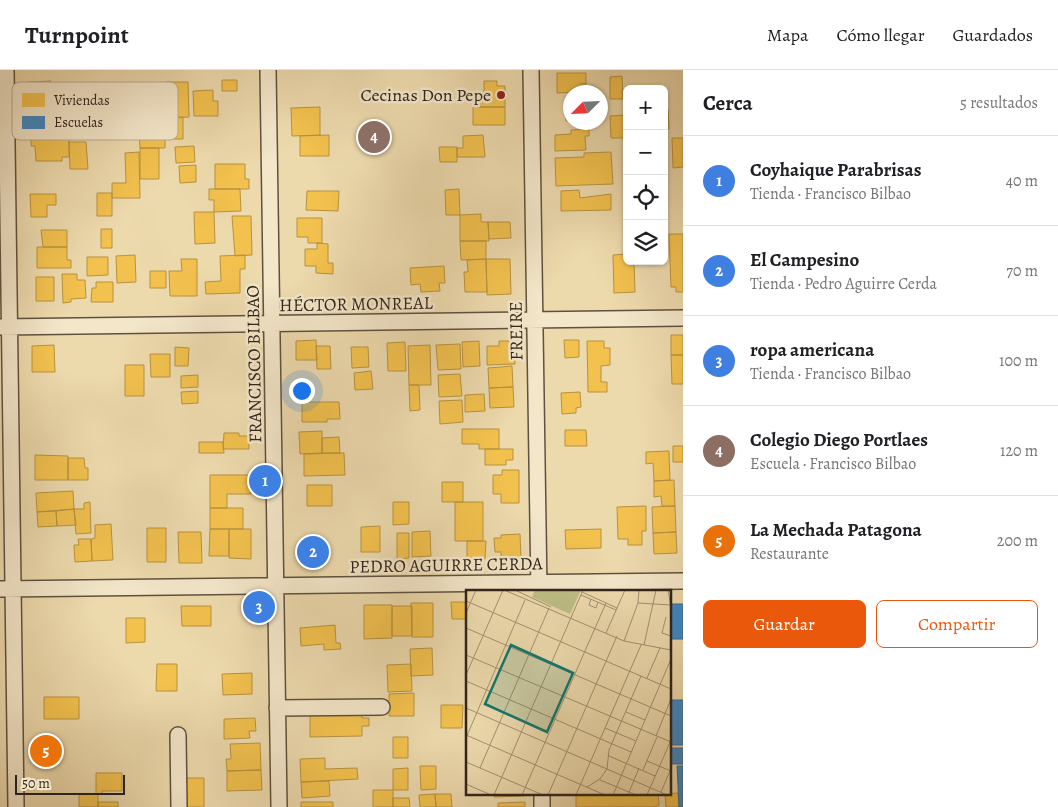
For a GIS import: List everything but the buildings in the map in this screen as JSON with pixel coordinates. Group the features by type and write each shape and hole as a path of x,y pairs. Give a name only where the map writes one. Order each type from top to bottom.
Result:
{"street":[{"path":"6,70 7,589 16,807"},
{"name":"FRANCISCO BILBAO","path":"268,70 279,807"},
{"name":"FREIRE","path":"531,70 539,587"},
{"name":"HÉCTOR MONREAL","path":"5,327 683,318"},
{"name":"PEDRO AGUIRRE CERDA","path":"7,589 276,586 539,587 683,581"},
{"path":"278,708 382,707"},
{"path":"178,736 179,807"},
{"path":"542,794 542,807"}],"place":[{"name":"Cecinas Don Pepe","path":"501,95"},
{"name":"Colegio Diego Portlaes","path":"374,137"},
{"name":"Coyhaique Parabrisas","path":"265,481"},
{"name":"El Campesino","path":"313,552"},
{"name":"ropa americana","path":"259,607"},
{"name":"La Mechada Patagona","path":"46,751"}]}
